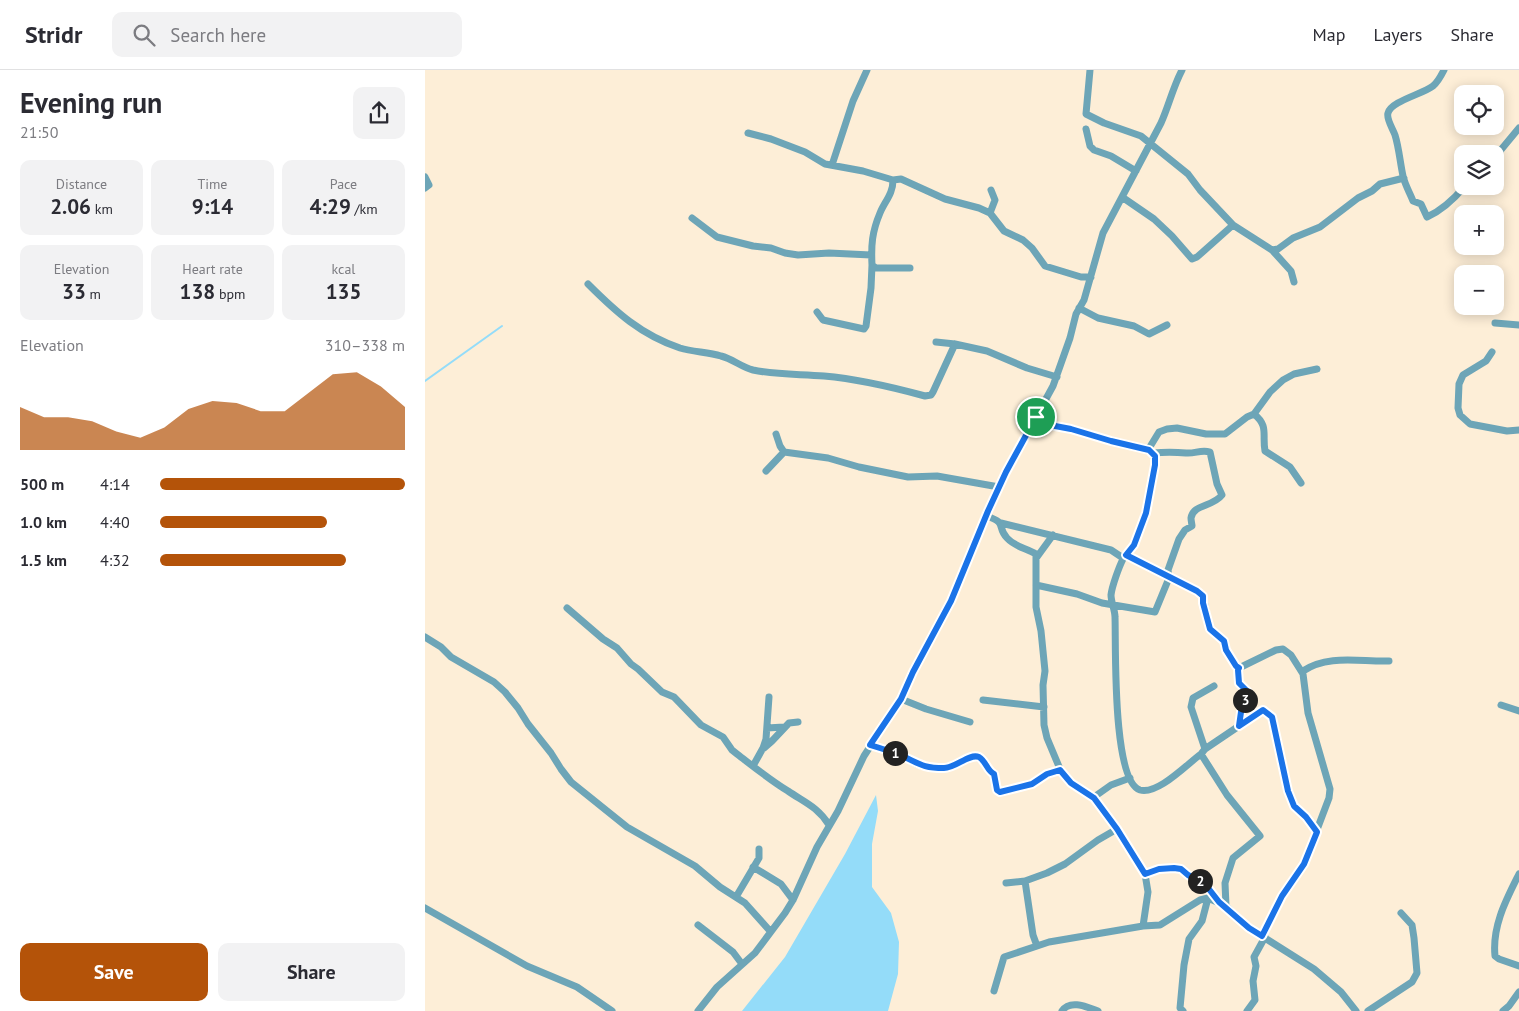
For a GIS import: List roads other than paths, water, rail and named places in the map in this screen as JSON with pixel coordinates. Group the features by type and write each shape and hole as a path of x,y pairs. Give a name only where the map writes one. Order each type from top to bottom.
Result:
{"street":[{"path":"832,165 853,101 867,70"},
{"path":"1090,70 1086,114 1104,123 1135,133 1188,174 1200,190 1233,225 1272,250 1291,271 1294,282"},
{"path":"698,1011 712,993 755,952 770,930 785,913 870,745 901,699 913,672 953,598 999,487 1057,377 1075,318 1091,277 1103,233 1166,112 1172,90 1182,70"},
{"path":"1444,70 1433,86 1423,93 1402,101 1388,111 1387,115 1399,151 1404,178 1413,201 1421,204 1427,216 1436,213 1453,201 1458,195"},
{"path":"1504,146 1519,128"},
{"path":"1086,129 1090,146 1094,150 1111,156 1136,171"},
{"path":"748,133 771,139 805,152 825,164 863,171 893,180 901,179 945,200 979,208 990,213 1005,231 1023,240 1032,248 1045,266 1081,277 1091,277"},
{"path":"425,177 429,185 425,188"},
{"path":"1272,250 1278,250 1293,238 1320,227 1380,184 1404,178"},
{"path":"817,312 820,318 828,321 864,329 866,326 872,265 871,242 880,212 890,197 893,180"},
{"path":"990,213 995,200 991,190"},
{"path":"1122,197 1154,219 1192,259 1197,258 1233,225"},
{"path":"692,218 717,237 798,255 829,253 871,255"},
{"path":"872,265 876,268 910,268"},
{"path":"588,284 625,319 645,332 682,349 723,356 753,370 787,375 824,376 865,381 925,396 931,395 939,382 955,344"},
{"path":"1079,308 1099,318 1129,324 1149,334 1167,326"},
{"path":"1495,323 1519,325"},
{"path":"936,342 955,344 987,352 1027,368 1057,377"},
{"path":"1492,352 1486,360 1463,375 1459,384 1458,396 1460,415 1470,424 1519,430"},
{"path":"1151,451 1162,430 1177,428 1205,434 1220,435 1227,433 1247,416 1254,414 1270,392 1283,380 1294,374 1317,369"},
{"path":"1254,414 1262,421 1265,451 1290,467 1301,483"},
{"path":"1036,417 1039,423 1071,429 1151,451 1186,453 1202,450 1210,452 1217,484 1222,495 1218,500 1194,511 1191,519 1192,526 1182,534 1172,557 1169,578 1155,612 1102,603 1077,594 1036,585"},
{"path":"776,434 784,452 828,458 859,467 908,477 937,476 999,487"},
{"path":"1151,451 1155,456 1155,465 1146,513 1134,545 1124,556 1111,594 1118,722 1123,755 1130,778 1137,789 1143,790 1154,788 1164,783 1203,752 1263,710 1272,717 1288,791 1294,806 1306,817 1317,832"},
{"path":"766,471 784,452"},
{"path":"986,516 1001,522 1111,550 1197,591 1203,596 1210,629 1224,641 1226,650 1239,668"},
{"path":"1001,522 1005,537 1020,547 1036,554 1037,557"},
{"path":"1053,535 1037,557 1037,607 1045,671 1043,685 1044,725 1047,738 1060,770 1071,783 1094,798 1117,829 1145,874 1148,892 1143,926"},
{"path":"567,608 617,648 631,664 662,692 674,697 701,725 723,737 732,750 789,792 804,800 824,816 829,825"},
{"path":"425,637 441,647 451,657 494,682 505,692 571,782 627,827 695,866 745,903 770,930"},
{"path":"1239,668 1276,650 1283,649 1291,655 1303,674 1308,713 1330,789 1329,798 1304,864 1282,896 1254,957 1256,966 1253,981 1255,1000 1247,1011"},
{"path":"1303,674 1303,671 1313,665 1327,661 1389,661"},
{"path":"1239,668 1239,683 1248,692 1248,696 1242,705 1239,726"},
{"path":"1214,686 1193,698 1191,702 1203,752 1227,795 1259,836 1233,858 1225,883 1222,904"},
{"path":"753,766 763,748 767,728 769,697"},
{"path":"901,699 926,709 970,722"},
{"path":"983,700 1045,707"},
{"path":"1501,705 1519,711"},
{"path":"763,748 773,741 789,723 798,722"},
{"path":"767,728 784,728"},
{"path":"870,745 898,754 922,766 933,768 947,768 961,764 970,757 979,757 990,772 994,774 997,790 1000,792 1032,784 1047,774 1060,770"},
{"path":"1094,798 1111,785 1130,778"},
{"path":"1006,883 1025,881 1047,873 1065,864 1097,840 1117,829"},
{"path":"736,897 759,858 759,850"},
{"path":"753,867 781,884 793,900"},
{"path":"1145,874 1159,869 1181,869 1205,884 1222,904 1249,928 1314,970 1341,992 1356,1011"},
{"path":"1519,874 1503,907 1494,943 1495,956 1519,966"},
{"path":"1025,881 1033,935 1037,946"},
{"path":"994,991 1004,957 1049,942 1143,926 1160,925 1200,900 1208,898 1222,904"},
{"path":"1183,1011 1180,1008 1180,998 1183,965 1189,939 1201,921 1208,898"},
{"path":"425,908 527,966 577,987 612,1011"},
{"path":"1368,1011 1412,982 1417,973 1415,938 1412,925 1401,913"},
{"path":"697,924 733,952 742,964"},
{"path":"1503,1011 1519,992"},
{"path":"1062,1011 1064,1007 1081,1005 1098,1011"}],"water":[{"path":"876,795 878,811 872,844 872,887 891,913 899,942 898,974 888,1011 742,1011 785,957 845,854"}],"waterway":[{"path":"425,381 502,326"}]}
